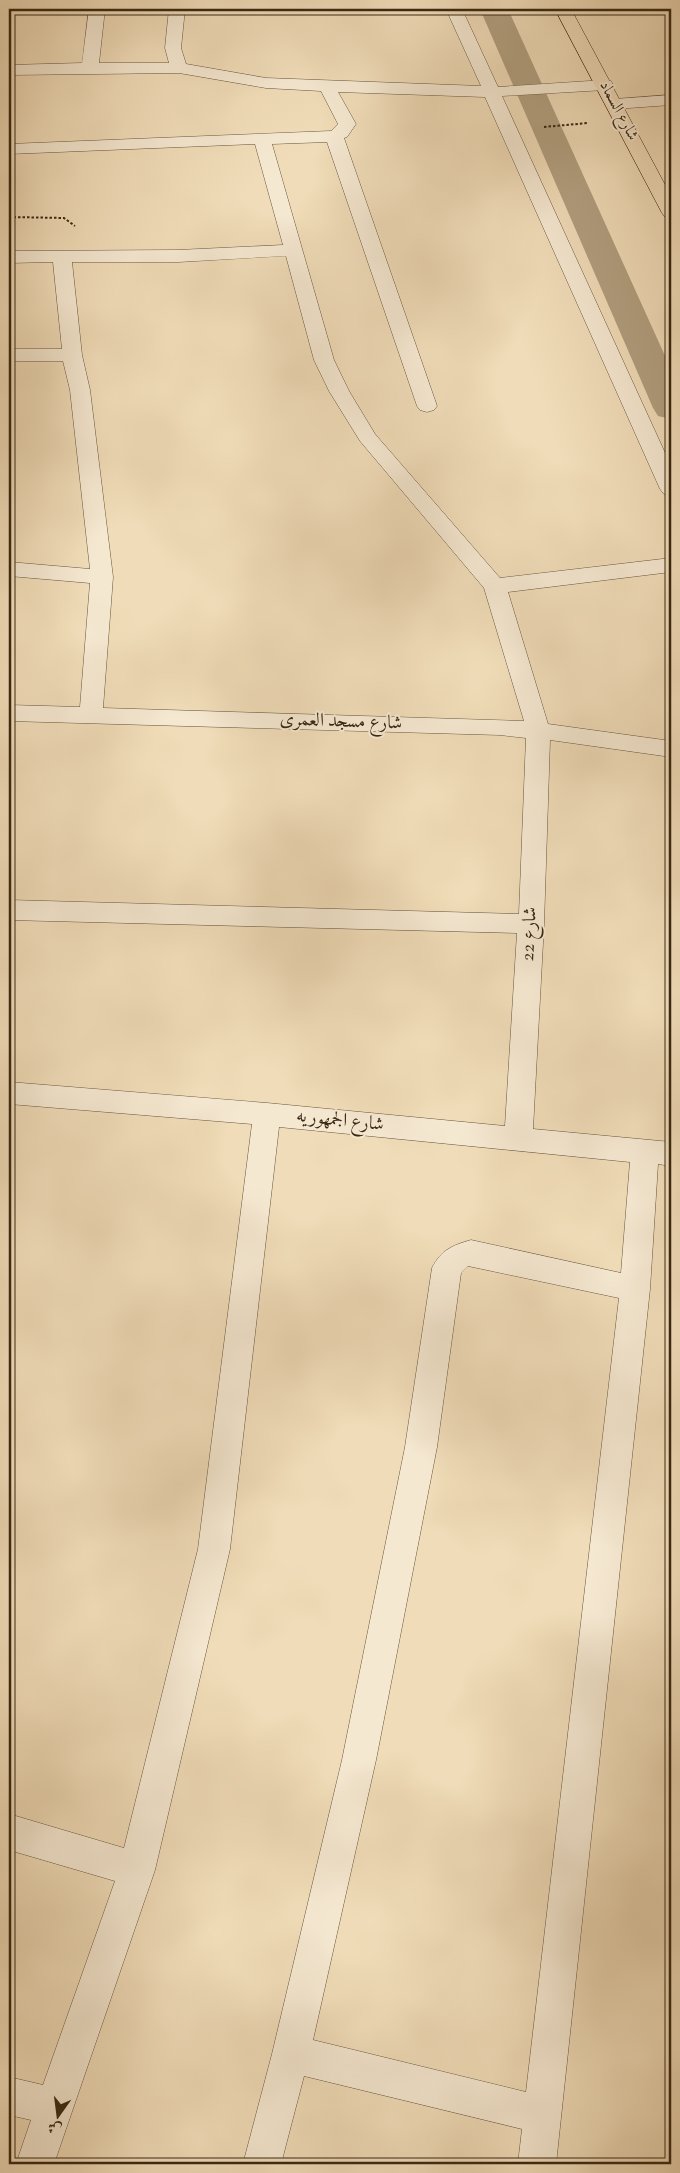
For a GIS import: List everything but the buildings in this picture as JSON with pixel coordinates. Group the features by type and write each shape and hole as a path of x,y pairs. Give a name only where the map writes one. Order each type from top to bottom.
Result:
{"highway":[{"name":"شارع السماد","path":"563,9 615,104 665,188 671,213"}],"street":[{"path":"90,68 97,9"},
{"path":"177,9 173,48 179,68"},
{"path":"454,9 671,489"},
{"path":"9,70 179,68 266,83 492,92 605,85"},
{"path":"9,149 334,136 341,133 347,124 327,86"},
{"path":"615,104 671,100"},
{"path":"334,136 427,406"},
{"path":"262,138 324,360 339,391 367,437 496,586 671,566"},
{"path":"9,257 178,256 294,250"},
{"path":"62,257 72,355 80,390 102,576 91,714"},
{"path":"9,355 72,355"},
{"path":"9,569 102,576"},
{"name":"شارع 22","path":"496,586 538,730 531,924 518,1139"},
{"name":"شارع مسجد العمرى","path":"9,712 538,730 671,749"},
{"path":"9,910 531,924"},
{"name":"شارع الجمهوريه","path":"9,1093 267,1114 658,1153"},
{"path":"35,2164 137,1870 214,1549 267,1114"},
{"path":"537,2164 635,1289 658,1153"},
{"path":"262,2164 291,2054 359,1760 421,1447 448,1268 459,1256 471,1254 635,1289"},
{"path":"9,1832 137,1870"},
{"path":"291,2054 542,2115"},
{"path":"9,2096 54,2107"}],"path":[{"path":"540,127 584,123"}],"waterway":[{"path":"494,9 671,408"}]}
